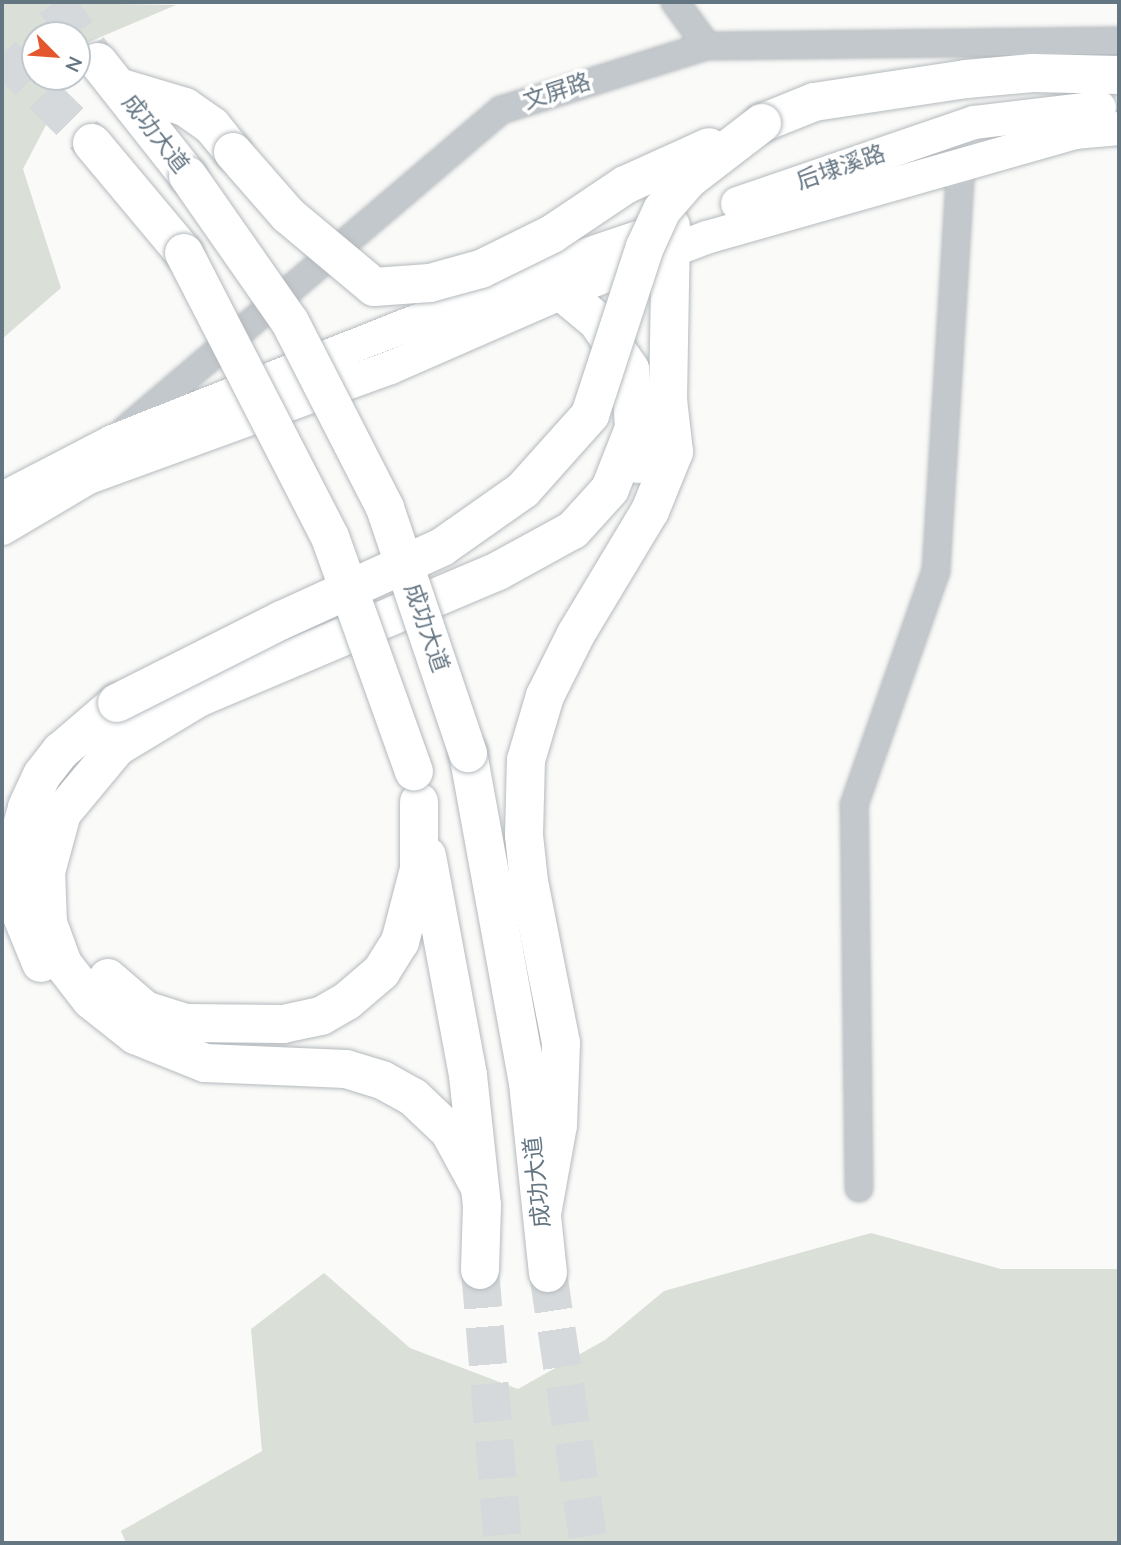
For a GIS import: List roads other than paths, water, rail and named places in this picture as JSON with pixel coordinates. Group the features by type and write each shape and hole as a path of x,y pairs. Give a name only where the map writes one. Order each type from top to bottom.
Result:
{"highway":[{"path":"239,1065 192,1074 145,1062 86,1022 53,988 18,906 17,844 42,775 82,729 117,703 442,547 523,490 590,415 645,247 662,210 689,179 762,123 814,102 966,79 1033,73 1119,75"},
{"name":"成功大道","path":"548,1273 528,1083 468,753 384,508 290,322 188,176 108,74 185,107 212,126 288,215 374,287 430,283 481,270 552,233 625,185 762,123"},
{"path":"92,143 184,253 330,537 416,786 468,1075 479,1186 480,1270"},
{"path":"542,1214 558,1125 561,1044 529,882 524,835 526,760 545,695 576,634 650,511 674,452 668,400 671,238"},
{"path":"479,1186 449,1131 413,1097 382,1080 346,1069 205,1063 135,1035 91,1000 63,964 48,923 46,872 62,813 117,747 200,697 449,593 573,530 610,489 634,428 630,369 566,276"},
{"path":"416,786 419,869 400,942 381,972 347,1001 321,1016 234,1027 186,1023 145,1010 89,958 71,925 64,888 84,811 139,748 490,595 586,537 631,477 668,400"}],"main road":[{"name":"后埭溪路","path":"671,238 974,122 1119,105"},
{"path":"2,498 112,441 671,238 774,214 1073,132 1119,128"},
{"path":"2,528 88,477 390,367 566,276"}],"street":[{"path":"675,2 707,46"},
{"name":"文屏路","path":"112,441 501,110 707,46 1119,41"},
{"path":"859,1188 854,805 936,571 961,163"}],"tunnel":[{"path":"55,2 98,62"},
{"path":"2,55 92,143"},
{"path":"480,1270 503,1543"},
{"path":"548,1273 589,1543"}]}
